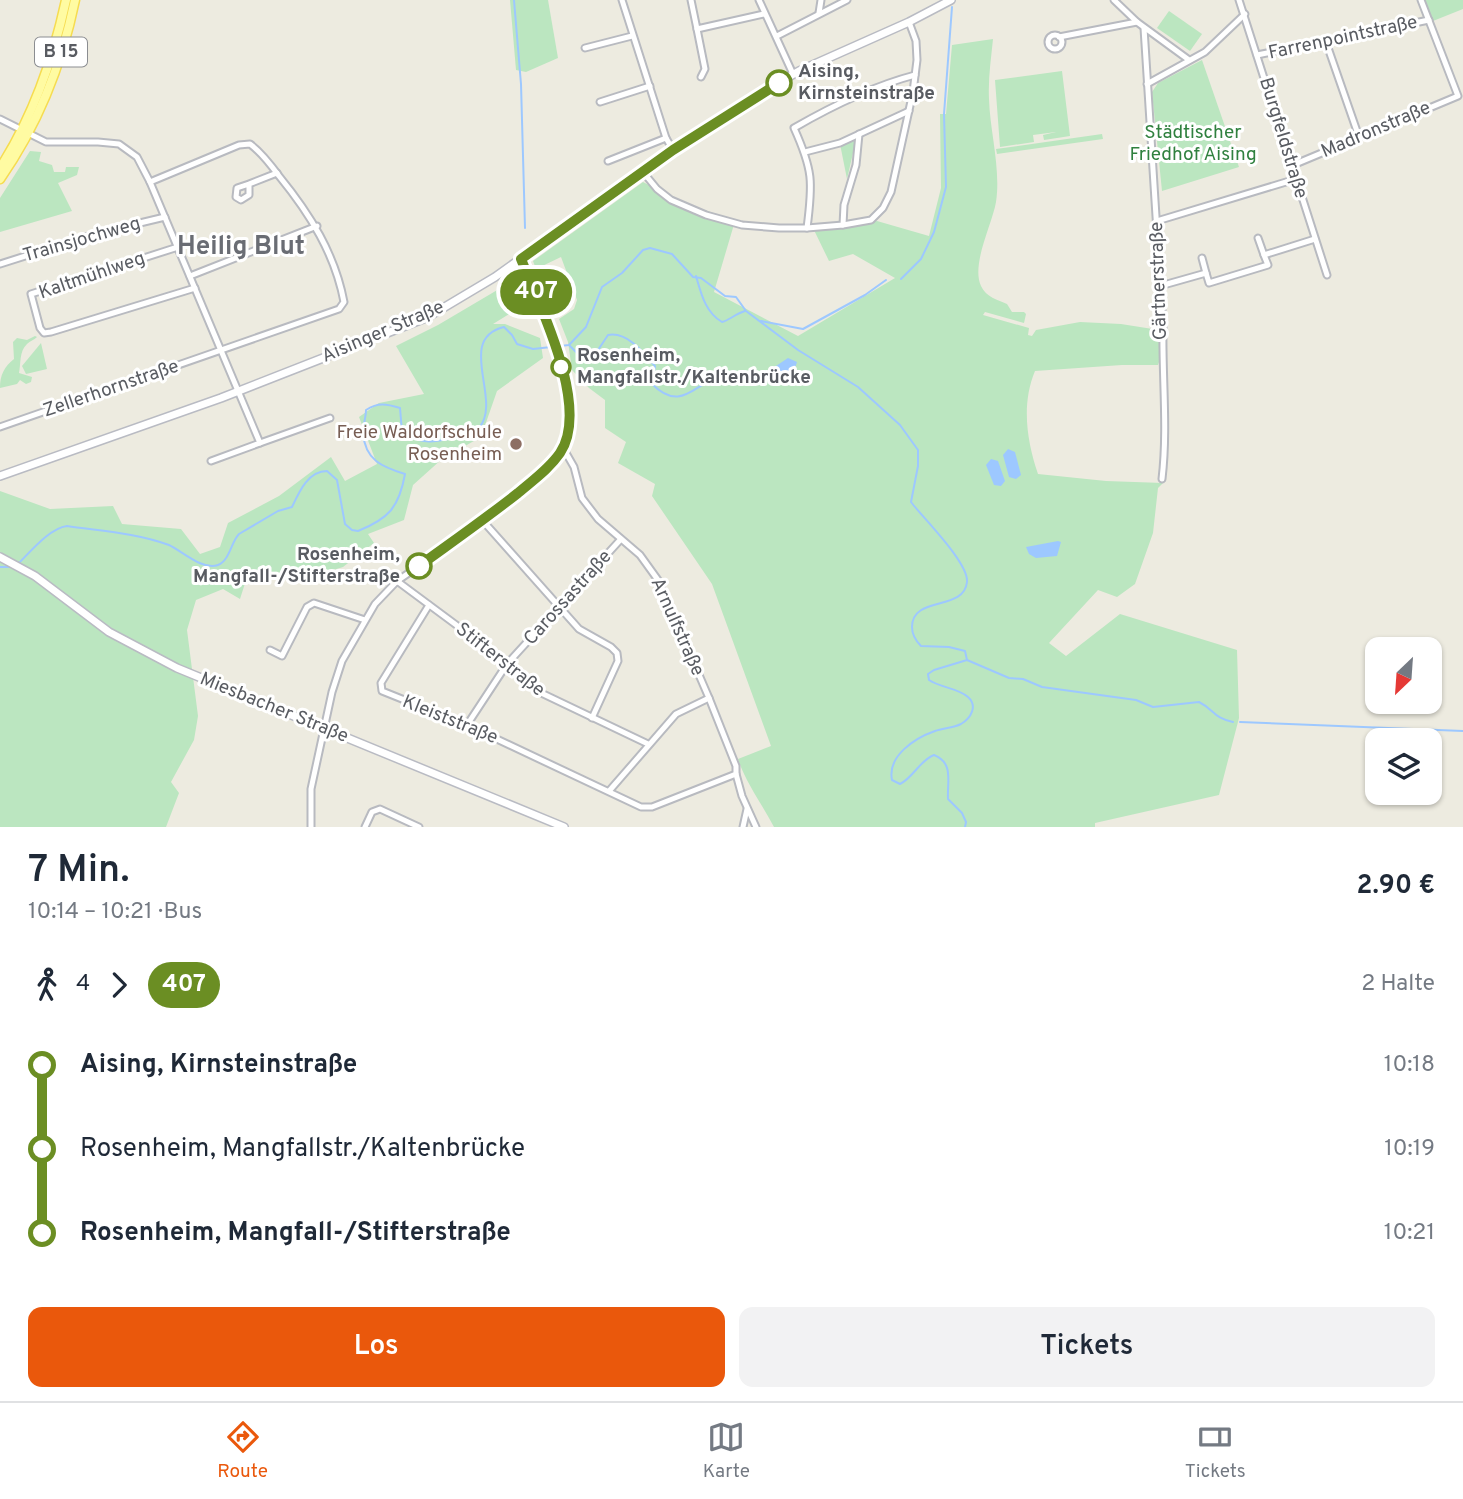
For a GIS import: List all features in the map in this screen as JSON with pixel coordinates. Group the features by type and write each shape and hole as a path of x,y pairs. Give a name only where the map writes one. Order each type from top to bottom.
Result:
{"main road":[{"name":"B 15","path":"0,169 26,132 54,50 66,0"},
{"name":"B 15","path":"0,179 52,79 75,0"},
{"name":"Aisinger Straße","path":"0,476 238,391 428,317 495,277 673,150 793,74 909,22 937,4 951,0"},
{"name":"Miesbacher Straße","path":"0,557 25,570 77,610 143,651 183,670 564,827"}],"street":[{"path":"622,0 666,138 673,150"},
{"path":"691,0 705,69 701,77"},
{"path":"759,0 793,74"},
{"path":"819,13 821,0"},
{"path":"777,36 847,0"},
{"path":"1114,0 1144,28 1189,60"},
{"name":"Burgfeldstraße","path":"1239,0 1327,275"},
{"path":"1421,0 1429,20"},
{"path":"697,29 764,14"},
{"path":"1147,84 1205,52 1245,14"},
{"name":"Farrenpointstraße","path":"1257,55 1429,20"},
{"name":"Madronstraße","path":"1293,165 1458,96 1429,20"},
{"path":"643,172 657,189 671,200 706,215 742,225 807,228 871,220 883,208 891,192 909,111 915,75 916,41 909,22"},
{"path":"1059,37 1137,22"},
{"name":"Gärtnerstraße","path":"1144,28 1160,286 1165,438 1162,479"},
{"path":"585,48 632,36"},
{"path":"1326,41 1359,137"},
{"path":"807,228 812,179 805,152 794,128 825,110 895,80 915,75"},
{"path":"600,102 650,86"},
{"path":"805,152 840,143 909,111"},
{"path":"0,119 46,142 119,144 138,157 260,443"},
{"path":"843,225 844,205 856,165 859,134"},
{"path":"608,161 666,138"},
{"path":"150,182 246,143 255,148 277,173 317,226 190,276"},
{"path":"248,184 277,173"},
{"path":"1157,221 1296,178"},
{"name":"Trainsjochweg","path":"0,264 98,233 165,217"},
{"name":"Zellerhornstraße","path":"0,427 339,309 344,302 340,282 317,226"},
{"path":"1202,258 1209,282 1268,265 1258,238"},
{"path":"1264,255 1315,239"},
{"name":"Kaltmühlweg","path":"178,247 31,294 40,328 44,332 51,332 194,288"},
{"path":"311,827 311,789 332,692 342,661 365,620 379,599 397,581 483,520 547,468 562,450 569,424 569,402 554,338 521,259"},
{"path":"1160,286 1206,272"},
{"path":"211,461 330,418"},
{"name":"Arnulfstraße","path":"562,450 573,467 582,498 598,519 640,555 658,580 709,698 676,715 610,790"},
{"path":"483,520 579,629 617,653 618,661 592,718"},
{"name":"Carossastraße","path":"467,725 507,664 621,539"},
{"name":"Stifterstraße","path":"397,581 507,664 537,691 648,744"},
{"path":"270,650 282,656 306,607 314,603 365,620"},
{"name":"Kleiststraße","path":"429,605 381,683 380,689 386,694 467,725 646,808 736,774"},
{"path":"709,698 756,827"},
{"path":"743,827 747,808"},
{"path":"365,827 372,812 380,809 419,827"}],"green space":[{"path":"510,0 548,0 558,58 526,72 516,70"},
{"path":"1425,0 1463,0 1463,9 1433,21"},
{"path":"1169,11 1202,34 1190,51 1157,28"},
{"path":"993,39 989,99 997,189 994,211 980,256 979,277 983,290 989,295 1007,304 1012,312 1026,314 1024,323 985,312 983,315 1029,328 1028,335 1032,336 1036,330 1080,322 1121,324 1159,330 1158,365 1035,371 1028,397 1027,423 1038,474 1163,483 1158,488 1153,533 1135,584 1117,597 1098,590 1049,643 1066,656 1120,614 1237,650 1239,718 1219,795 1095,823 1095,827 774,827 738,759 771,746 712,584 652,496 655,484 618,463 626,442 605,428 605,400 572,370 568,342 559,319 574,309 577,300 561,257 536,269 533,261 643,182 680,201 735,221 714,292 798,336 895,278 853,254 829,261 813,228 877,221 929,236 941,188 940,114 946,114 952,45"},
{"name":"Städtischer Friedhof Aising","path":"1202,60 1239,167 1162,191 1152,92 1158,83"},
{"path":"1062,71 1070,136 1044,140 1043,135 1056,132 1033,135 1034,142 1000,147 995,80"},
{"path":"1102,134 1103,139 997,154 996,149"},
{"path":"856,140 847,179 840,144"},
{"path":"30,151 41,152 39,161 52,165 54,172 65,172 66,167 79,167 77,175 58,183 72,211 0,232 0,198"},
{"path":"516,279 530,301 493,324 505,324 540,338 543,358 497,391 481,437 442,459 413,485 404,520 368,534 374,543 343,567 330,571 248,574 240,599 223,589 196,600 187,630 198,716 194,740 171,782 179,793 166,827 0,827 0,491 50,509 113,506 122,524 181,529 200,554 220,547 228,523 279,496 331,457 345,481 377,464 359,417 379,403 424,394 396,346 438,325"},
{"path":"37,337 23,350 19,373 32,377 31,382 26,384 20,380 17,384 0,388 3,372 14,359 13,342 17,338 27,340"},
{"path":"41,343 47,369 26,374 22,366"}],"water":[{"path":"788,358 797,362 788,376 779,381 762,378 767,372"},
{"path":"1008,449 1015,452 1021,475 1016,479 1009,477 1003,455"},
{"path":"991,459 998,461 1005,481 1001,486 994,485 986,465"},
{"path":"1061,542 1057,556 1036,558 1029,554 1026,547"}],"waterway":[{"path":"514,0 521,84 525,228"},
{"path":"901,279 921,259 934,232 946,187 944,114 952,7"},
{"path":"18,564 47,535 67,526 144,538 169,545 199,563 218,565 225,559 239,534 278,511 292,507 309,478 327,471 337,480 345,524 358,531 377,522 395,504 405,474 382,465 367,450 363,433 366,410 383,404 400,408 402,432 419,440 442,440 473,432 479,428 485,416 481,357 483,344 490,334 504,327 517,344 533,349 569,345 586,327 602,287 622,273 643,250 650,248 672,254 693,277 701,278 725,296 736,297 746,311 798,350 858,387 900,425 918,450 918,466 911,502 961,564 967,582 964,591 957,597 920,611 914,617 913,633 921,646 949,647 965,651 967,660 928,674 929,680 968,697 973,708 968,719 961,724 927,734 904,749 894,763 892,780 900,784 929,758 934,755 940,758 948,773 948,799 962,813 965,827"},
{"path":"696,276 708,308 716,318 722,322 745,311"},
{"path":"761,321 803,329 865,295 886,280"},
{"path":"570,346 579,355 589,358 594,356 608,335 622,336 634,344 655,366 652,384 672,396 688,393 723,375 763,378"},
{"path":"0,567 13,567"},
{"path":"967,660 1009,678 1023,679 1042,687 1136,700 1153,707 1199,702 1218,716 1233,722"},
{"path":"1240,722 1463,731"}],"bus line":[{"name":"407","path":"419,566 511,498 547,468 562,450 569,424 569,402 554,338 521,259 648,167 779,83"}],"place":[{"name":"Aising, Kirnsteinstraße","path":"779,83"},
{"name":"Rosenheim, Mangfallstr./Kaltenbrücke","path":"561,367"},
{"name":"Freie Waldorfschule Rosenheim","path":"516,444"},
{"name":"Rosenheim, Mangfall-/Stifterstraße","path":"419,566"}],"district":[{"name":"Heilig Blut","path":"241,247"}]}
